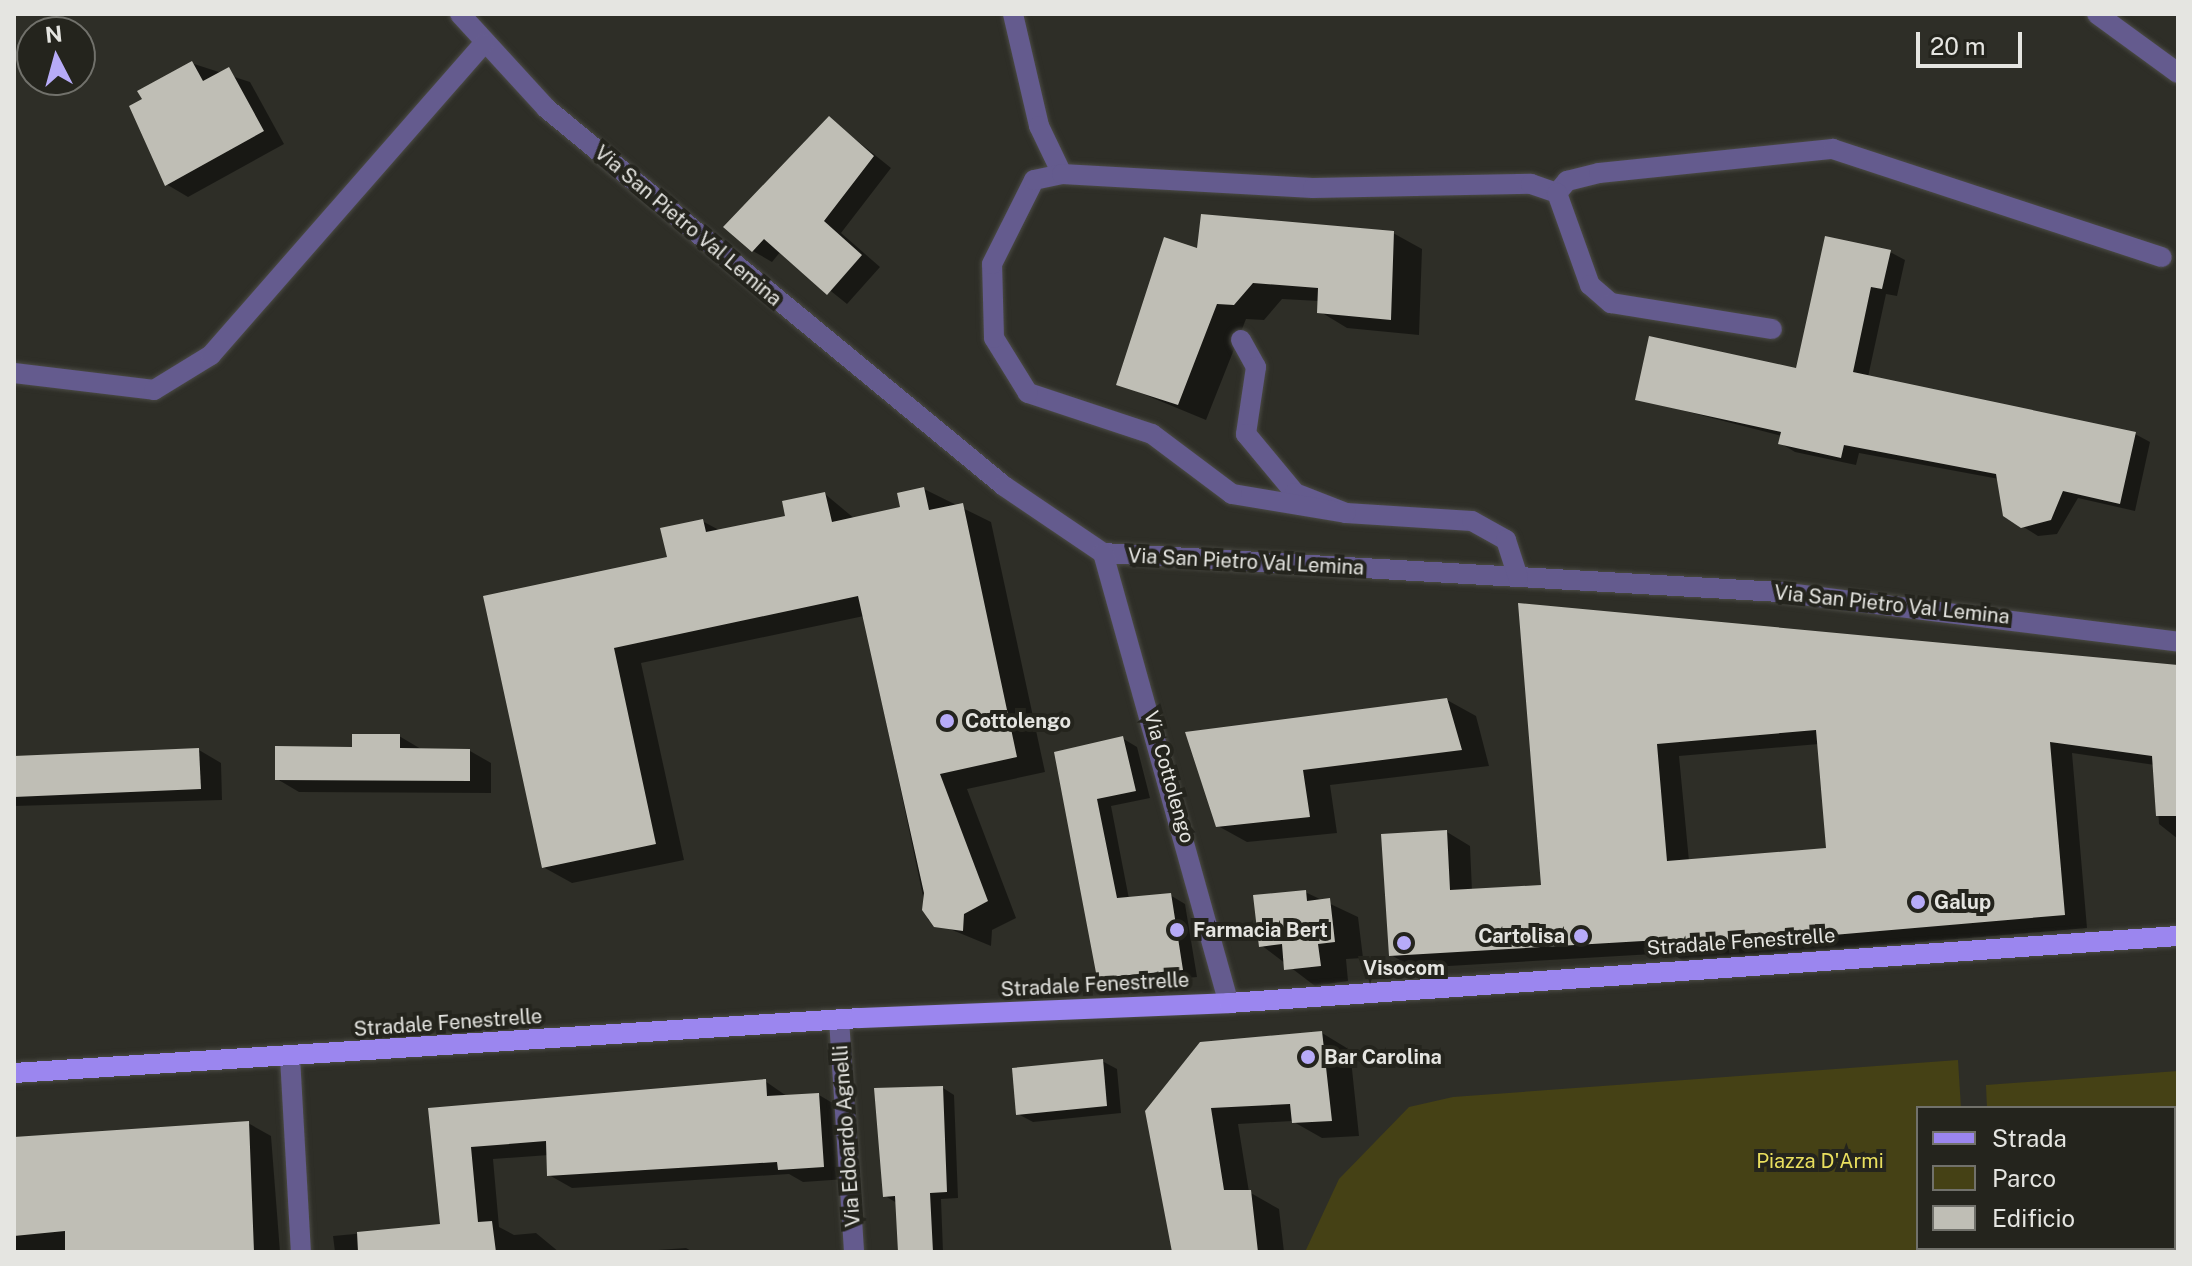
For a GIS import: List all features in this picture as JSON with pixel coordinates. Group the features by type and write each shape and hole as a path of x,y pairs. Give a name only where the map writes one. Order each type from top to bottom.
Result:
{"main road":[{"name":"Stradale Fenestrelle","path":"14,1073 839,1019 1229,1003 2178,936"}],"street":[{"name":"Via San Pietro Val Lemina","path":"460,14 483,44 546,108 1004,486 1103,553 1809,595 2178,642"},
{"path":"1013,14 1039,126 1062,174"},
{"path":"2097,14 2178,73"},
{"path":"14,373 154,390 211,355 483,44"},
{"path":"1557,193 1567,181 1599,173 1833,149 2162,257"},
{"path":"1518,577 1506,540 1472,521 1346,513 1232,494 1152,434 1028,393 994,338 992,264 1034,180 1062,174 1313,188 1493,182 1557,193"},
{"path":"1557,193 1590,285 1611,303 1772,329"},
{"path":"1241,340 1256,367 1246,434 1295,493 1346,513"},
{"name":"Via Cottolengo","path":"1103,553 1229,1003"},
{"name":"Via Edoardo Agnelli","path":"839,1019 854,1252"},
{"path":"290,1057 301,1252"}],"green space":[{"name":"Piazza D'Armi","path":"1958,1060 1961,1106 1916,1106 1916,1250 1971,1252 1305,1252 1339,1179 1409,1107 1453,1097"},
{"path":"2178,1071 2178,1252 1996,1252 2176,1250 2176,1106 1987,1106 1986,1085"}],"building":[{"path":"192,61 203,81 229,67 264,131 165,186 129,106 142,99 137,91"},
{"path":"829,116 874,156 824,221 862,255 827,295 764,239 752,252 723,227"},
{"path":"1201,214 1394,231 1391,320 1317,313 1318,288 1253,283 1234,305 1217,304 1178,405 1116,385 1164,237 1197,248"},
{"path":"1825,236 1891,250 1882,289 1871,287 1853,372 2136,432 2120,504 2063,491 2051,520 2021,528 2003,516 1996,474 1844,445 1841,458 1778,444 1781,432 1635,400 1649,336 1796,368"},
{"name":"Cottolengo","path":"924,487 929,510 963,503 1017,757 940,774 988,901 964,914 963,931 934,927 922,910 924,893 858,596 614,648 656,844 542,868 483,596 667,557 660,528 703,519 706,532 785,516 782,501 825,492 832,522 900,507 897,493"},
{"path":"1518,603 2178,665 2178,816 2156,816 2152,756 2050,742 2065,915 1660,950 1660,940 1389,956 1381,834 1447,830 1450,890 1541,885","holes":["1816,730 1826,848 1667,861 1657,744"]},
{"path":"1447,698 1462,750 1303,770 1310,817 1216,827 1185,732"},
{"path":"352,734 400,734 400,748 470,749 470,781 275,780 275,746 352,747"},
{"path":"1123,736 1136,791 1097,799 1117,898 1171,893 1183,970 1097,978 1054,752"},
{"path":"199,748 201,789 14,797 14,756"},
{"path":"1306,890 1307,901 1330,898 1335,942 1318,944 1321,966 1284,970 1282,944 1259,947 1253,895"},
{"path":"1322,1031 1332,1121 1292,1123 1290,1104 1211,1108 1224,1190 1251,1190 1258,1252 1172,1252 1145,1111 1200,1042"},
{"path":"1103,1059 1107,1106 1016,1115 1012,1068"},
{"path":"766,1079 767,1096 819,1093 824,1167 778,1170 777,1162 547,1176 546,1141 471,1147 478,1222 492,1221 496,1252 358,1252 357,1232 440,1224 428,1108"},
{"path":"943,1086 947,1192 930,1193 933,1252 898,1252 895,1196 883,1197 874,1088"},
{"path":"249,1121 254,1252 65,1252 65,1231 14,1236 14,1137"}],"place":[{"name":"Cottolengo","path":"947,721"},
{"name":"Galup","path":"1918,902"},
{"name":"Farmacia Bert","path":"1177,930"},
{"name":"Cartolisa","path":"1581,936"},
{"name":"Visocom","path":"1404,943"},
{"name":"Bar Carolina","path":"1308,1057"}]}
